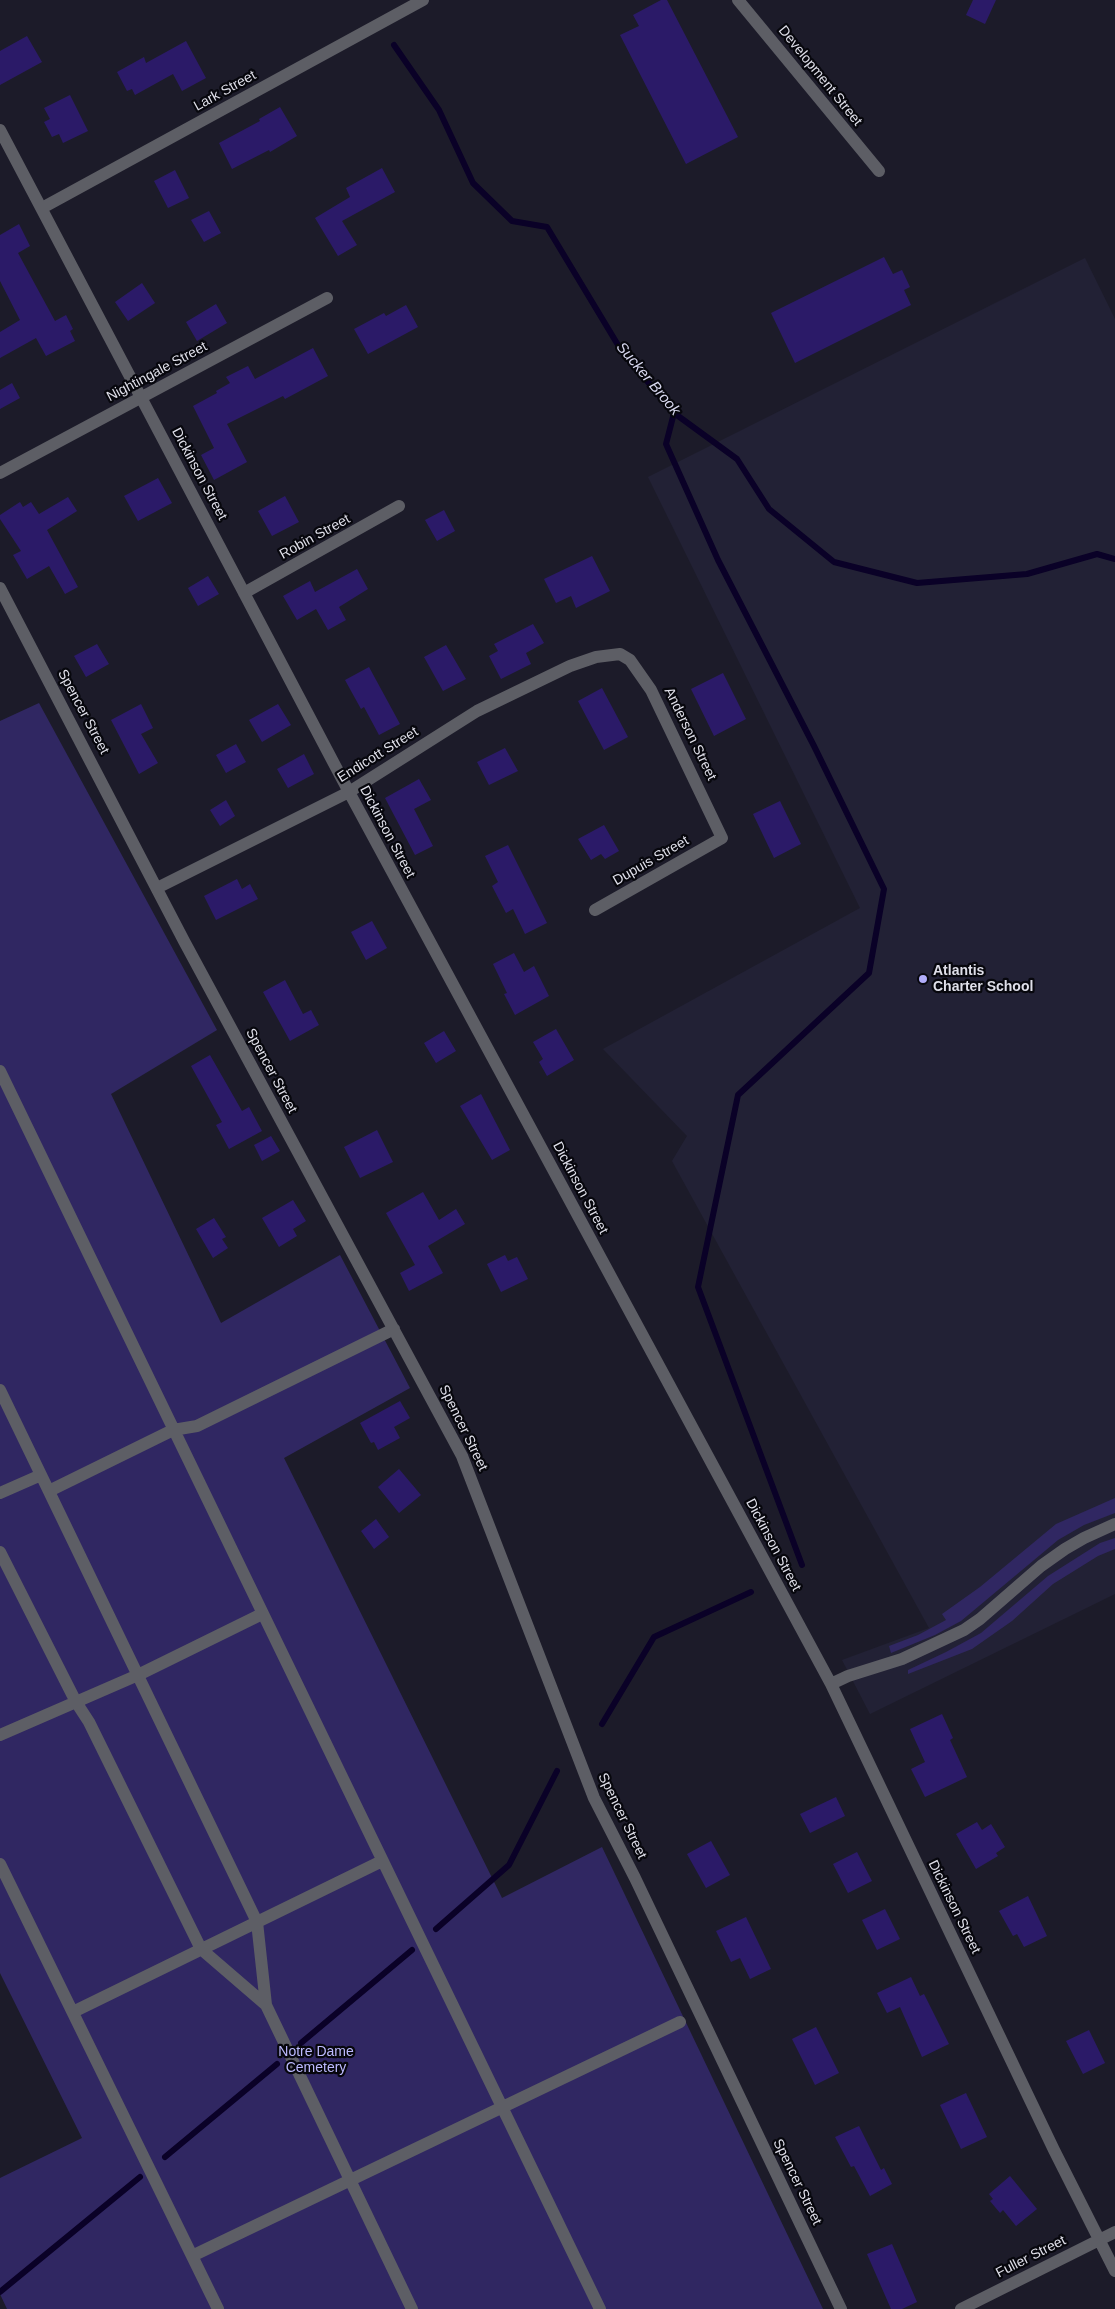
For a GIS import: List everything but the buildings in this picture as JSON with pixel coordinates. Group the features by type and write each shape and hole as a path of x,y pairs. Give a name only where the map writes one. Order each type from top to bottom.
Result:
{"street":[{"name":"Lark Street","path":"42,208 421,0"},
{"name":"Development Street","path":"738,0 879,171"},
{"name":"Dickinson Street","path":"0,130 349,792 831,1684 1046,2133 1115,2271"},
{"name":"Nightingale Street","path":"0,473 327,298"},
{"name":"Robin Street","path":"244,593 399,506"},
{"name":"Spencer Street","path":"0,588 78,734 156,888 462,1456 594,1798 635,1878 841,2309"},
{"name":"Endicott Street","path":"156,888 349,792 477,711 570,666 596,657 617,655"},
{"name":"Anderson Street","path":"617,655 630,660 651,690 722,838"},
{"name":"Dupuis Street","path":"595,910 722,838"},
{"path":"0,1071 600,2309"},
{"path":"49,1490 173,1430 197,1426 394,1328"},
{"path":"0,1390 257,1922 266,2005 412,2309"},
{"path":"0,1493 41,1475"},
{"path":"831,1684 848,1676 902,1659 964,1630 980,1619 1041,1566 1065,1549 1115,1524"},
{"path":"0,1552 76,1702 89,1722 201,1949 266,2005"},
{"path":"0,1735 138,1675 262,1614"},
{"path":"74,2012 382,1860"},
{"path":"0,1864 218,2309"},
{"path":"192,2256 680,2022"},
{"name":"Fuller Street","path":"961,2309 1115,2232"}],"shaded area":[{"name":"Atlantis Charter School","path":"1085,258 1115,319 1115,1594 870,1714 842,1660 929,1628 672,1161 687,1136 603,1049 860,908 648,477"}],"green space":[{"name":"Notre Dame Cemetery","path":"39,703 217,1030 111,1094 221,1323 340,1255 410,1388 284,1458 502,1898 602,1847 823,2309 7,2309 0,2294 0,2178 82,2138 0,1973 0,721"},
{"path":"1115,1498 1115,1513 1084,1525 1058,1540 961,1621 935,1635 891,1653 889,1646 918,1635 946,1620 942,1614 980,1587 1056,1524"},
{"path":"1115,1538 1115,1549 1098,1556 1053,1584 1012,1621 972,1649 908,1674 908,1670 981,1633 1048,1576 1100,1543"}],"waterway":[{"name":"Sucker Brook","path":"394,45 439,110 473,183 512,221 547,227 621,350 674,413 737,459 769,509 834,562 917,583 1027,574 1097,554 1115,559"},
{"path":"674,413 666,444 718,560 814,746 884,889 869,973 738,1095 698,1287 802,1565"},
{"path":"602,1724 654,1637 751,1592"},
{"path":"436,1929 509,1865 557,1771"},
{"path":"301,2043 412,1950"},
{"path":"165,2157 277,2064"},
{"path":"0,2292 140,2177"}],"place":[{"name":"Atlantis Charter School","path":"923,979"}]}
